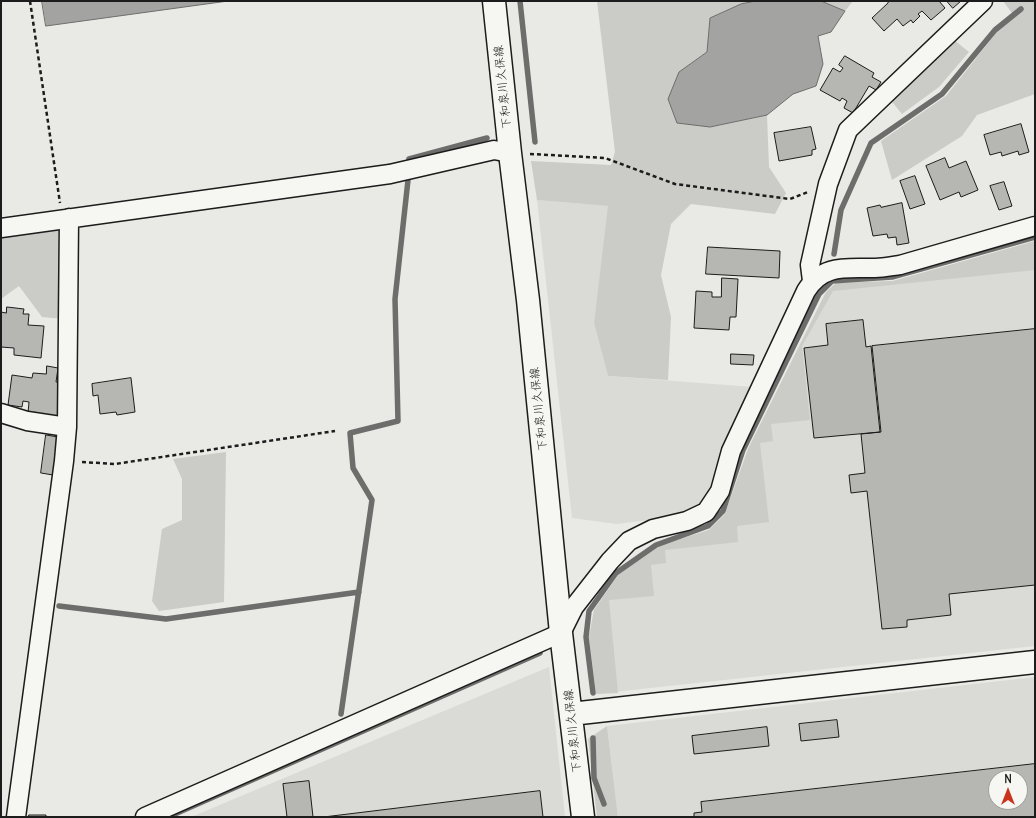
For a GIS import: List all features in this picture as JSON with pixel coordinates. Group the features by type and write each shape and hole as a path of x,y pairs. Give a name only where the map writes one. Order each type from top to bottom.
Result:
{"street":[{"name":"下和泉川久保線","path":"494,1 510,153 528,300 561,633 583,817"},
{"path":"812,281 810,265 828,184 848,130 983,1"},
{"path":"1,228 390,174 494,150 510,153"},
{"path":"16,817 64,461 67,427 66,219"},
{"path":"145,817 561,633 574,607 610,561 629,541 653,529 687,521 706,512 720,491 731,451 812,281 826,272 842,268 877,268 900,265 1035,226"},
{"path":"1,413 27,421 67,427"},
{"path":"571,714 1035,662"}],"path":[{"path":"30,1 66,219"},
{"path":"510,153 605,158 674,184 790,199 828,184"},
{"path":"64,461 115,464 335,431"}],"shaded area":[{"path":"42,1 228,1 46,26"},
{"path":"597,1 756,1 741,4 710,18 707,52 679,72 710,127 767,115 769,167 786,193 775,214 691,204 671,224 661,275 671,317 668,380 608,376 594,323 608,206 537,200 531,161 611,165 615,152"},
{"path":"756,1 821,1 845,11 831,32 818,36 823,64 816,86 793,94 767,115 710,127 677,123 668,99 679,72 707,52 710,18 741,4"},
{"path":"821,1 853,1 845,11"},
{"path":"1003,1 1035,1 1035,94 977,115 962,136 892,180 881,141 946,96 1012,13"},
{"path":"949,36 969,52 939,87 902,114 889,98"},
{"path":"537,200 609,206 594,323 608,376 753,387 713,485 700,506 683,516 616,524 572,518"},
{"path":"62,230 64,319 42,317 19,286 1,299 1,237"},
{"path":"1035,241 1035,646 596,694 589,637 594,610 619,574 658,546 709,530 725,514 748,449 826,292 836,283 893,281"},
{"path":"1035,241 1035,270 833,291 802,346 810,420 771,424 773,441 760,443 769,522 737,526 738,542 665,550 666,563 651,565 654,596 609,600 618,693 596,694 589,637 594,610 619,574 658,546 709,530 725,514 748,449 826,292 836,283 893,281"},
{"path":"226,452 224,602 159,611 152,601 162,529 182,520 182,479 173,459"},
{"path":"549,667 565,817 191,817"},
{"path":"1035,677 1035,817 618,817 607,726"},
{"path":"607,726 618,817 597,817 588,739"}],"building":[{"path":"887,1 939,1 945,8 931,20 922,11 918,14 920,16 913,23 911,20 903,26 897,19 884,31 872,18 888,3"},
{"path":"947,1 961,1 953,8"},
{"path":"845,56 874,73 872,77 881,82 876,90 869,86 853,113 844,108 847,101 842,98 840,101 820,90 833,68 840,72 843,68 839,65"},
{"path":"1021,124 1029,152 1019,155 1018,151 1002,156 1001,152 990,155 984,135"},
{"path":"811,127 816,149 812,150 812,155 779,161 774,133"},
{"path":"945,158 949,168 966,161 978,190 961,197 959,192 940,200 926,166"},
{"path":"915,176 925,204 910,209 900,181"},
{"path":"1004,182 1012,206 999,210 990,186"},
{"path":"902,203 909,243 897,245 896,237 888,238 887,234 873,236 867,208"},
{"path":"708,247 780,251 779,278 706,274"},
{"path":"722,278 738,279 736,317 730,317 729,330 694,328 696,291 712,292 712,297 721,297"},
{"path":"7,307 24,309 23,314 29,314 28,325 44,326 41,358 14,355 14,348 1,347 1,312 6,313"},
{"path":"863,320 866,347 871,346 880,432 814,438 804,348 828,345 826,324"},
{"path":"1035,329 1035,585 949,594 951,615 907,620 907,627 882,629 867,491 851,493 849,475 865,473 861,434 881,432 872,346"},
{"path":"731,354 754,355 753,365 731,364"},
{"path":"47,366 58,368 56,382 63,383 59,417 28,413 29,402 23,401 22,407 8,405 12,375 32,378 33,373 46,374"},
{"path":"131,378 135,412 117,415 116,412 100,414 98,395 93,396 92,384"},
{"path":"46,435 58,437 53,475 41,473"},
{"path":"837,720 839,737 801,741 799,724"},
{"path":"767,727 769,746 694,754 692,736"},
{"path":"1035,764 1035,817 694,817 694,813 702,812 701,802"},
{"path":"309,781 313,817 287,817 283,784"},
{"path":"540,791 543,817 324,817"},
{"path":"29,815 46,815 46,817 29,817"}],"waterway":[{"path":"520,1 535,142"},
{"path":"834,254 841,210 871,143 942,94 995,30 1021,9"},
{"path":"409,159 487,138"},
{"path":"341,714 372,500 353,468 350,433 398,421 395,299 408,180"},
{"path":"593,693 586,637 589,611 616,573 656,545 708,526 723,511 743,450 819,294 832,281 892,277 1035,237"},
{"path":"59,606 166,619 359,592"},
{"path":"168,817 540,653"},
{"path":"593,738 594,778 604,804"}]}
